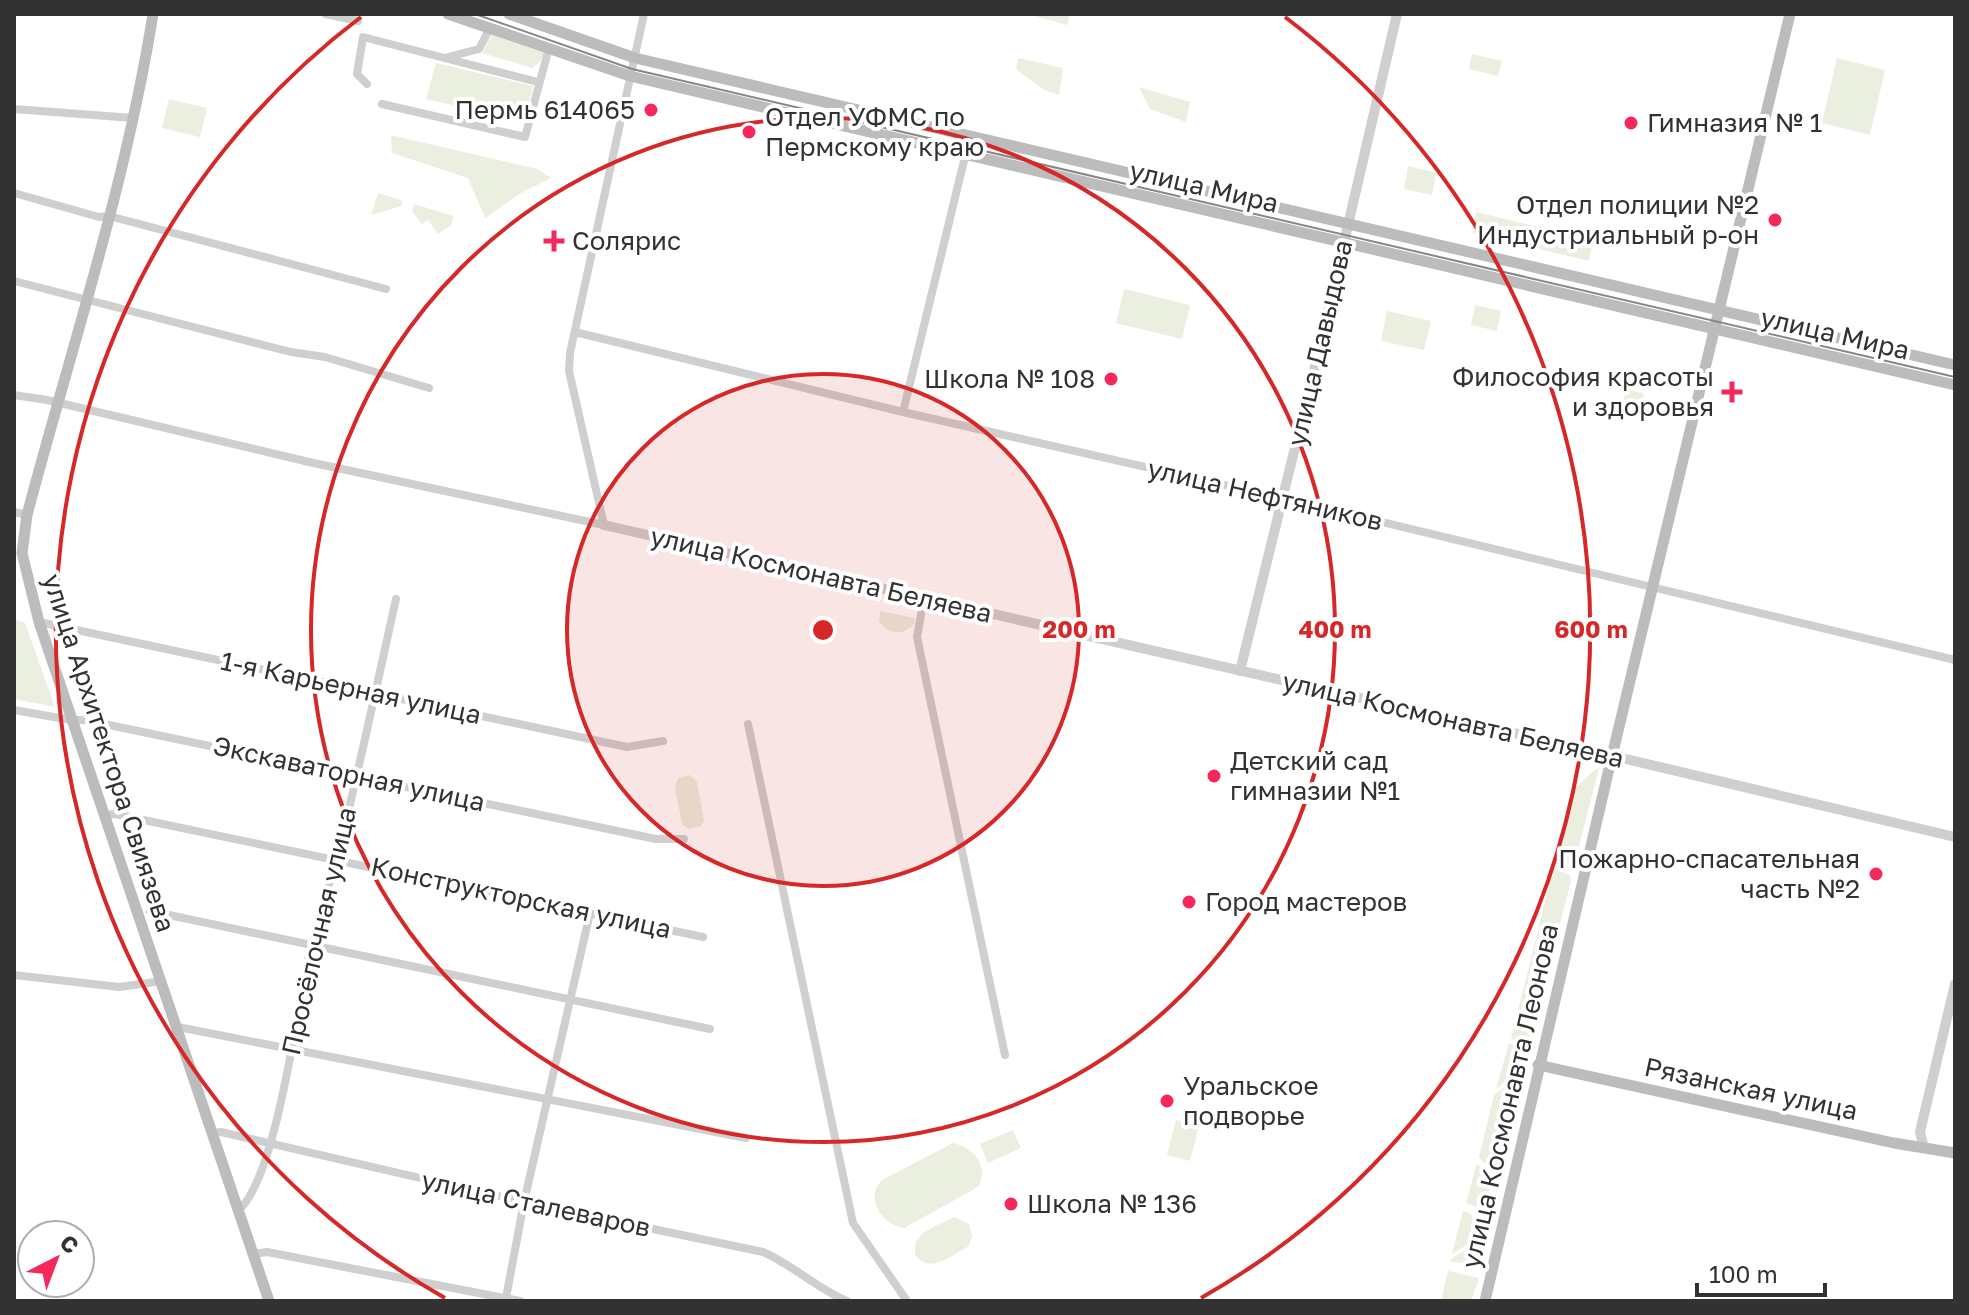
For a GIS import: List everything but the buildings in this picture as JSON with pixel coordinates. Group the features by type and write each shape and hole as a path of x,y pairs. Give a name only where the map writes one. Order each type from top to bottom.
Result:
{"main road":[{"name":"улица Архитектора Свиязева","path":"153,14 133,118 109,216 18,546 71,720 269,1301"},
{"name":"улица Архитектора Свиязева","path":"133,118 148,78 159,14"},
{"name":"улица Мира","path":"448,14 630,76 1955,385"},
{"name":"улица Мира","path":"509,14 635,58 1955,365"},
{"name":"улица Космонавта Леонова","path":"1485,1301 1538,1065 1790,14"},
{"name":"Рязанская улица","path":"1538,1065 1894,1143 1955,1153"}],"street":[{"path":"326,14 358,21"},
{"path":"604,525 569,371 644,14"},
{"name":"улица Давыдова","path":"1240,671 1397,14"},
{"path":"446,57 479,49 490,28"},
{"path":"367,84 357,74 363,37 538,82"},
{"path":"382,104 525,137 549,48"},
{"path":"14,109 133,118"},
{"path":"903,412 970,136"},
{"path":"14,193 386,289"},
{"path":"14,281 291,352 325,357 429,388"},
{"name":"улица Нефтяников","path":"575,332 1955,660"},
{"name":"улица Космонавта Беляева","path":"14,395 57,402 309,462 604,525 1955,837"},
{"path":"14,512 27,515"},
{"path":"924,598 917,637 1005,1055"},
{"name":"Просёлочная улица","path":"239,1210 248,1202 271,1144 311,945 337,858 396,599"},
{"name":"1-я Карьерная улица","path":"39,622 627,747 663,741"},
{"name":"Экскаваторная улица","path":"14,710 85,720 656,839 684,839"},
{"path":"748,724 853,1223 907,1301"},
{"name":"Конструкторская улица","path":"104,815 115,814 337,858 703,937"},
{"path":"150,911 710,1029"},
{"path":"506,1298 524,1202 590,913"},
{"path":"14,975 119,987 162,981"},
{"path":"1924,1148 1920,1132 1955,984"},
{"path":"178,1027 746,1138"},
{"name":"улица Сталеваров","path":"213,1133 221,1132 524,1202 763,1252 786,1262 810,1282 847,1301"},
{"path":"253,1254 267,1252 520,1301"}],"green space":[{"path":"1027,14 1070,14 1067,25"},
{"path":"492,35 544,53 540,62 532,68 482,53"},
{"path":"1472,54 1502,61 1498,76 1469,69"},
{"path":"1018,58 1063,68 1059,95 1044,90 1016,69"},
{"path":"1837,58 1885,70 1870,135 1822,123"},
{"path":"436,63 533,86 525,122 426,99"},
{"path":"1139,87 1190,102 1186,122 1150,109"},
{"path":"169,99 207,108 200,137 162,128"},
{"path":"391,135 537,169 551,178 521,193 485,218 468,178 392,153"},
{"path":"1408,166 1436,173 1432,195 1404,189"},
{"path":"378,193 403,201 401,206 371,215"},
{"path":"414,204 454,216 451,225 438,234 428,220 422,224 412,211"},
{"path":"1476,212 1593,240 1589,261 1473,233"},
{"path":"1647,225 1669,231 1667,247 1642,241"},
{"path":"1124,289 1190,305 1182,339 1116,323"},
{"path":"1475,305 1501,311 1497,331 1471,325"},
{"path":"1387,311 1431,321 1424,350 1381,341"},
{"path":"1626,389 1644,394 1640,408 1623,402"},
{"path":"880,611 915,618 915,623 901,632 892,632 879,621"},
{"path":"14,619 25,623 55,707 14,699"},
{"path":"1599,768 1576,858 1569,862 1554,860 1571,790"},
{"path":"690,775 697,782 704,821 701,826 689,829 682,824 675,787 678,778"},
{"path":"1553,869 1570,875 1571,881 1531,1035 1526,1043 1511,1039"},
{"path":"1509,1043 1527,1052 1524,1066 1496,1089"},
{"path":"1525,1072 1500,1181 1479,1157 1494,1095"},
{"path":"1176,1120 1199,1126 1190,1161 1167,1155"},
{"path":"1013,1130 1021,1148 988,1163 980,1144"},
{"path":"953,1143 967,1149 978,1159 982,1172 978,1187 904,1228 889,1222 875,1202 877,1187 882,1180"},
{"path":"1477,1163 1498,1187 1497,1192 1490,1189 1476,1207 1466,1203"},
{"path":"1463,1211 1471,1214 1477,1229 1476,1239 1452,1254"},
{"path":"954,1217 969,1224 972,1236 969,1246 933,1264 920,1260 915,1254 918,1240 927,1230"},
{"path":"1487,1237 1483,1260 1478,1264 1450,1262 1452,1258"},
{"path":"1448,1271 1479,1278 1471,1301 1441,1301"}],"tram line":[{"path":"475,14 632,69 1955,377"}],"place":[{"name":"Пермь 614065","path":"651,110"},
{"name":"Гимназия № 1","path":"1631,123"},
{"name":"Отдел УФМС по Пермскому краю","path":"749,132"},
{"name":"Отдел полиции №2 Индустриальный р-он","path":"1775,220"},
{"name":"Солярис","path":"554,241"},
{"name":"Школа № 108","path":"1111,379"},
{"name":"Философия красоты и здоровья","path":"1732,392"},
{"name":"Детский сад гимназии №1","path":"1214,776"},
{"name":"Пожарно-спасательная часть №2","path":"1876,874"},
{"name":"Город мастеров","path":"1189,902"},
{"name":"Уральское подворье","path":"1167,1101"},
{"name":"Школа № 136","path":"1011,1204"}]}
